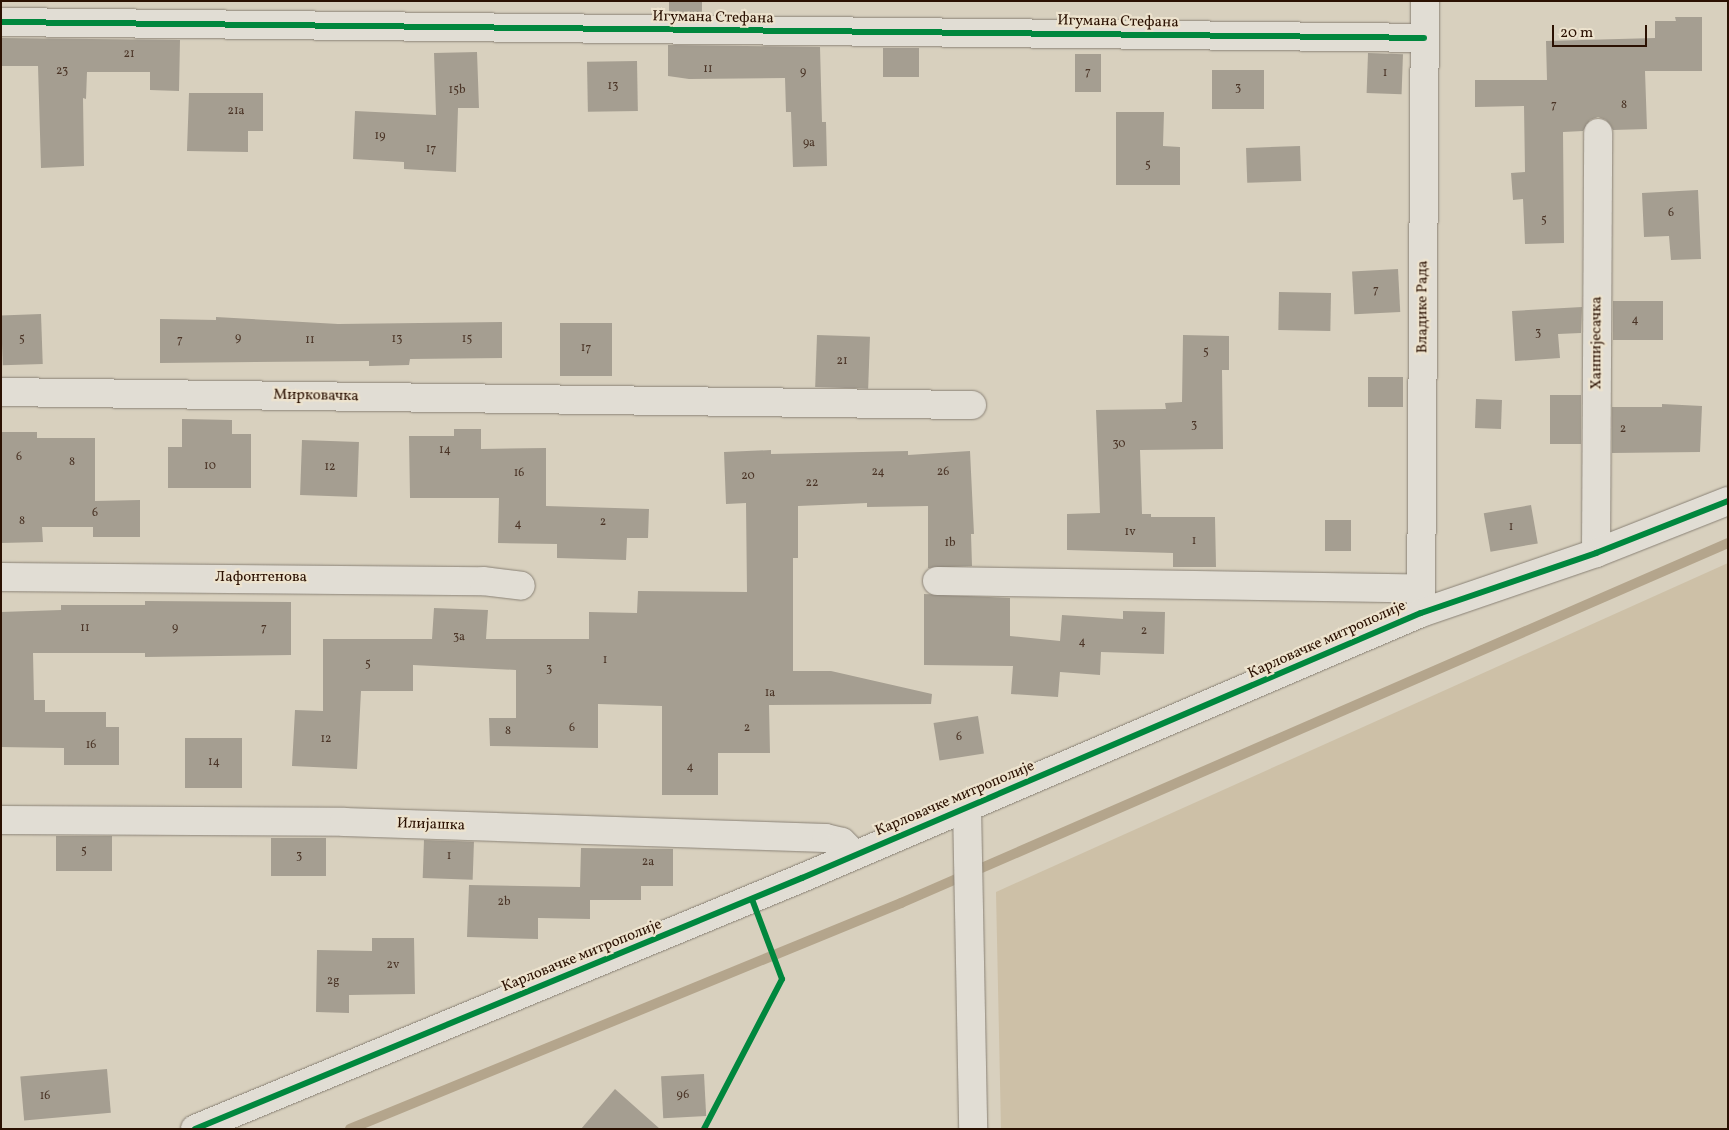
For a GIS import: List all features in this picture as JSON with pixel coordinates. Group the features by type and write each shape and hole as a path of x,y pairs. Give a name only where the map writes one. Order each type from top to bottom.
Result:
{"street":[{"name":"Владике Рада","path":"1421,601 1425,1"},
{"name":"Игумана Стефана","path":"1,22 1424,38"},
{"name":"Ханпијесачка","path":"1596,554 1598,133"},
{"name":"Мирковачка","path":"1,392 972,405"},
{"name":"Карловачке митрополије","path":"195,1129 855,855 967,806 1145,734 1421,601 1596,554 1728,501"},
{"name":"Лафонтенова","path":"1,577 483,581 521,586"},
{"path":"938,581 1421,601"},
{"path":"967,806 967,928 973,1129"},
{"name":"Илијашка","path":"1,820 344,822 826,838 842,842 855,855"}],"shaded area":[{"path":"1728,563 1728,1129 1001,1129 996,892"}],"building":[{"path":"669,1 702,1 702,14 669,14"},
{"path":"1675,17 1702,17 1702,71 1645,71 1647,129 1613,130 1606,120 1598,117 1590,120 1583,131 1563,132 1564,243 1525,244 1523,199 1513,200 1511,173 1525,172 1524,106 1475,107 1475,80 1547,80 1546,41 1655,38 1655,21 1676,21"},
{"path":"1,38 180,40 179,91 150,90 150,72 87,72 86,99 83,98 84,166 41,168 38,66 1,66"},
{"path":"668,45 820,47 822,122 826,122 827,166 793,167 791,112 786,112 785,78 689,79 668,76"},
{"path":"883,48 919,48 919,77 883,77"},
{"path":"477,52 479,108 458,108 456,172 404,169 404,162 353,159 355,111 436,115 434,53"},
{"path":"1368,53 1403,54 1402,94 1367,93"},
{"path":"1075,54 1101,54 1101,92 1075,92"},
{"path":"637,61 638,111 588,112 587,62"},
{"path":"1212,70 1264,70 1264,109 1212,109"},
{"path":"189,93 263,93 263,131 248,131 248,152 187,151"},
{"path":"1116,112 1164,112 1163,146 1180,147 1180,185 1116,185"},
{"path":"1300,146 1301,181 1247,183 1246,148"},
{"path":"1698,190 1701,259 1671,260 1669,236 1644,237 1642,193"},
{"path":"1398,269 1400,312 1354,314 1352,271"},
{"path":"1279,292 1331,293 1330,331 1278,330"},
{"path":"1613,301 1663,301 1663,340 1613,340"},
{"path":"1582,307 1581,333 1558,334 1560,358 1515,361 1512,311"},
{"path":"41,314 43,364 3,365 1,315"},
{"path":"216,317 338,324 502,322 502,358 410,359 409,365 369,366 369,361 160,363 160,319 216,320"},
{"path":"560,323 612,323 612,376 560,376"},
{"path":"817,335 870,337 868,389 815,387"},
{"path":"1183,335 1229,336 1229,370 1222,370 1223,449 1140,450 1142,514 1151,514 1151,517 1215,517 1216,567 1173,567 1173,553 1067,550 1067,514 1100,513 1096,410 1166,409 1165,403 1182,402"},
{"path":"1368,377 1403,377 1403,407 1368,407"},
{"path":"1550,395 1581,395 1581,444 1550,444"},
{"path":"1476,399 1502,400 1501,429 1475,428"},
{"path":"1662,404 1702,406 1700,452 1612,453 1612,407 1662,407"},
{"path":"182,419 232,420 232,434 251,434 251,488 168,488 168,447 182,447"},
{"path":"454,429 481,429 481,449 546,448 546,506 649,509 648,538 627,538 626,560 557,558 557,544 498,543 499,498 410,498 409,436 454,436"},
{"path":"1,432 37,432 37,438 95,438 95,501 140,500 140,537 93,537 93,527 42,527 43,542 1,543"},
{"path":"302,440 359,442 357,497 300,495"},
{"path":"771,450 771,454 908,451 908,455 970,451 974,534 971,534 972,566 928,568 928,506 867,507 867,503 798,506 798,558 793,558 793,671 831,671 932,694 931,704 769,705 770,753 718,753 718,795 662,795 662,706 598,704 598,748 490,746 489,718 516,718 516,670 413,665 413,691 361,691 357,769 292,766 295,710 323,711 323,639 432,639 434,608 488,610 486,639 589,639 589,612 637,613 638,591 747,592 746,503 726,504 724,452"},
{"path":"1531,505 1538,543 1491,552 1484,513"},
{"path":"1325,520 1351,520 1351,551 1325,551"},
{"path":"924,594 1010,598 1010,636 1060,641 1062,615 1123,619 1123,611 1165,612 1164,654 1101,652 1100,675 1060,672 1058,697 1011,694 1013,666 924,665"},
{"path":"145,601 291,602 291,655 145,657 145,653 33,653 34,700 45,700 45,712 106,712 106,727 119,727 119,765 64,765 64,748 1,747 1,612 61,610 61,605 145,605"},
{"path":"978,716 984,754 939,761 934,723"},
{"path":"185,738 242,738 242,788 185,788"},
{"path":"56,836 112,836 112,871 56,871"},
{"path":"271,838 326,838 326,876 271,876"},
{"path":"424,840 474,842 473,880 423,878"},
{"path":"581,848 673,849 673,886 641,886 641,900 590,900 590,919 538,918 538,939 467,937 469,885 580,887"},
{"path":"372,938 414,938 415,994 349,995 349,1013 316,1012 317,950 372,951"},
{"path":"107,1069 111,1113 24,1120 20,1077"},
{"path":"704,1074 706,1116 663,1118 661,1076"},
{"path":"615,1089 660,1129 581,1129"}],"waterway":[{"path":"350,1129 901,903 1728,543"}],"cycle path":[{"path":"1,22 1424,38"},
{"path":"195,1129 802,878 1421,613 1596,553 1728,501"},
{"path":"704,1129 782,979 752,899"}]}
